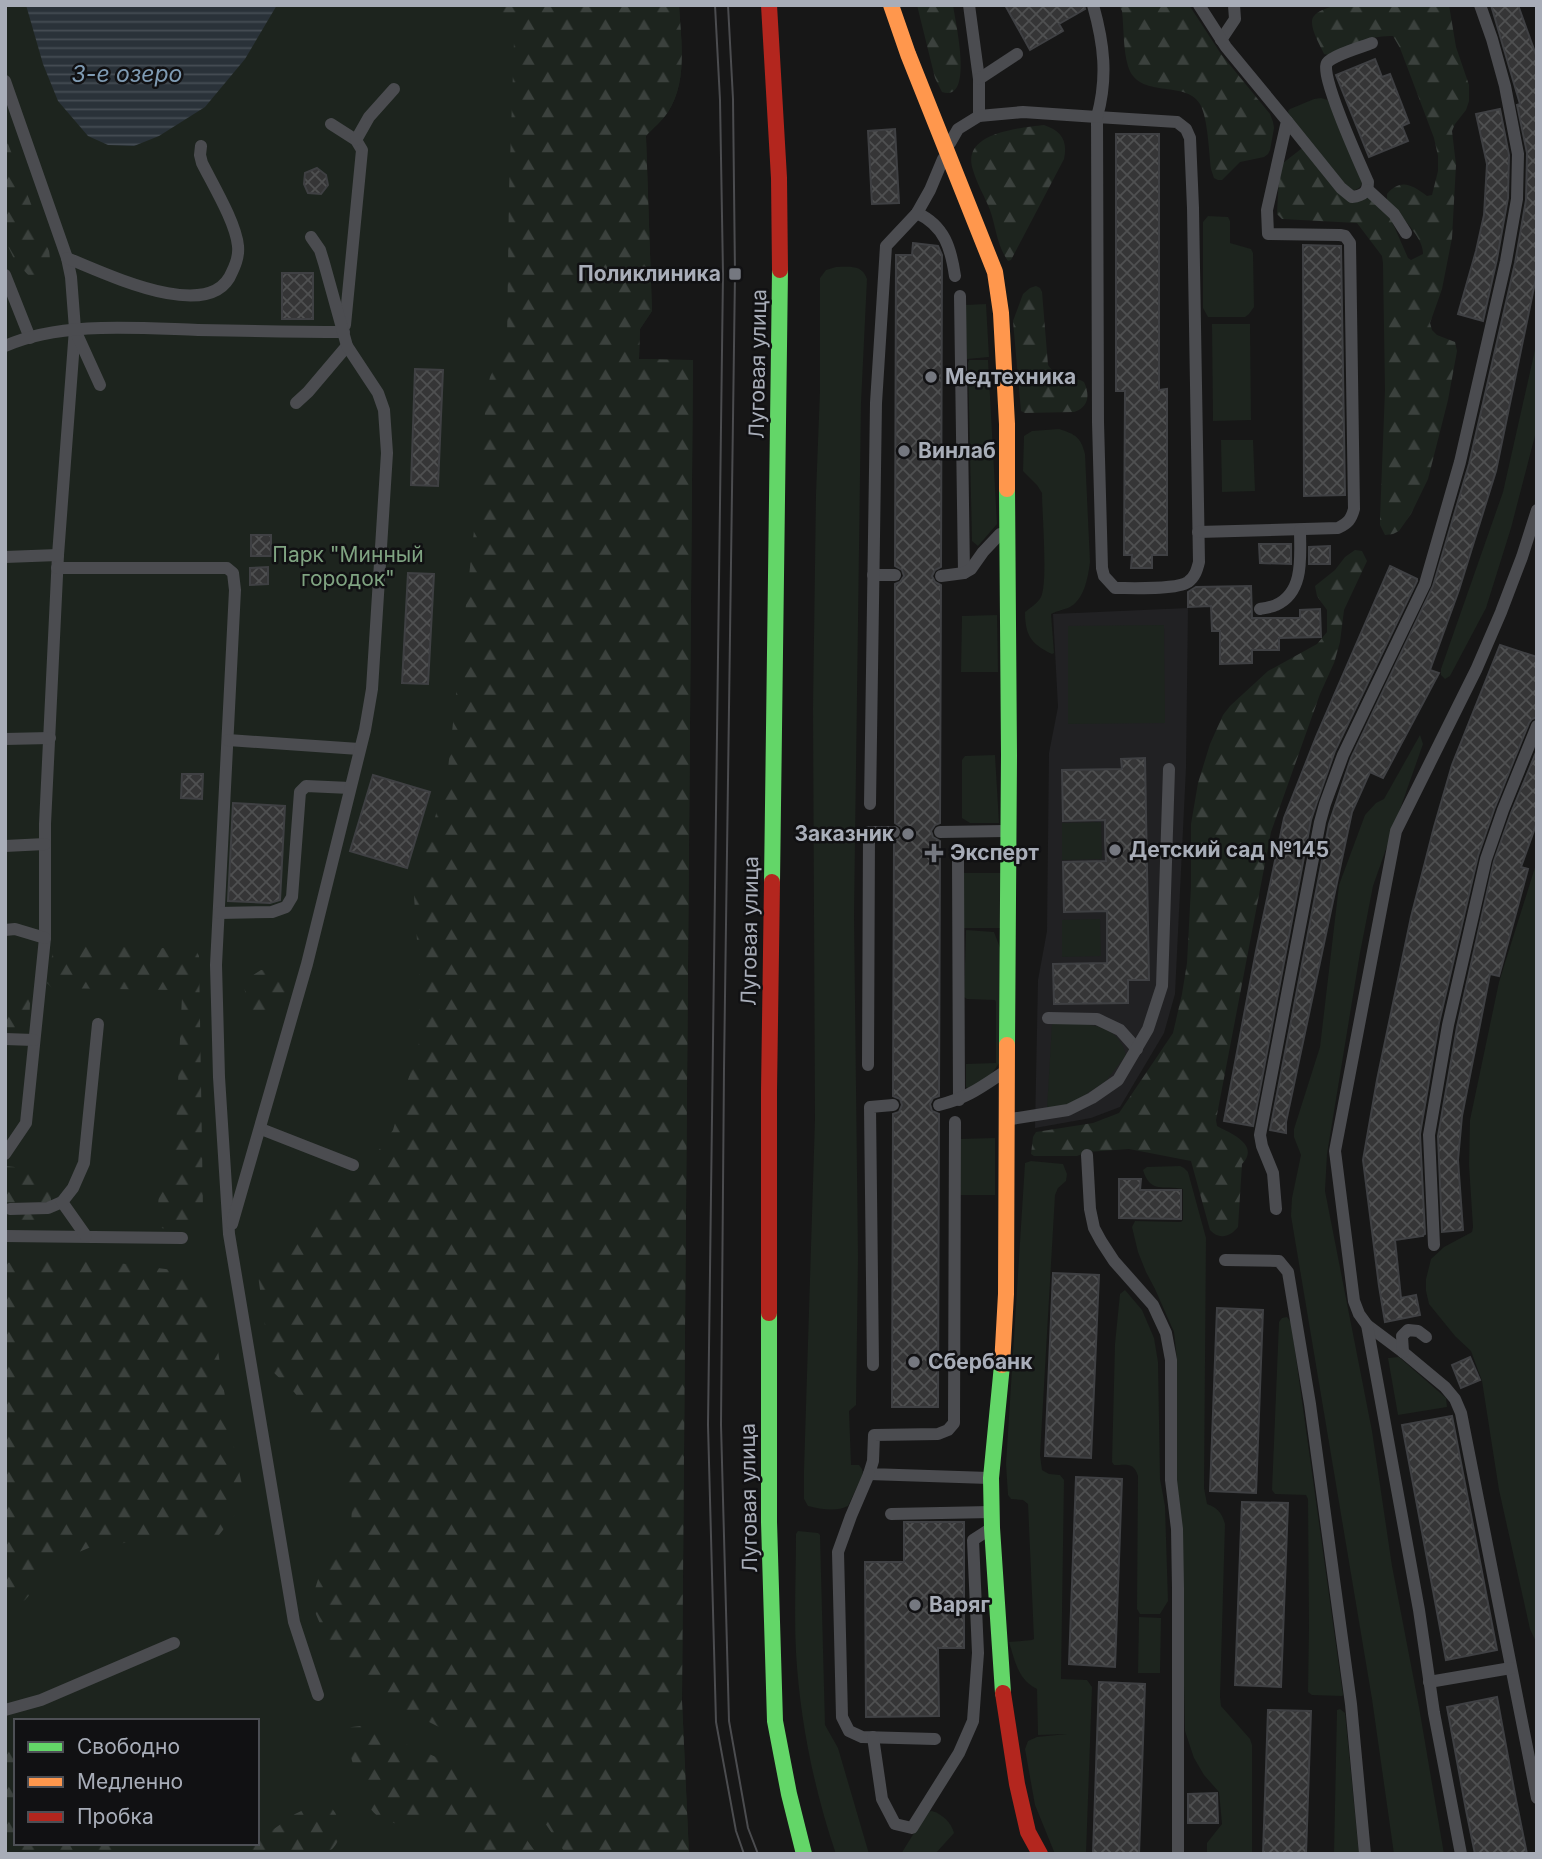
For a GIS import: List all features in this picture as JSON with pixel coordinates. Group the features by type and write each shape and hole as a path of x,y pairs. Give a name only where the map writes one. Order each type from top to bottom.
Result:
{"street":[{"name":"Луговая улица","path":"769,5 779,178 780,284 769,1091 769,1522 775,1721 804,1854"},
{"path":"891,5 995,272 1001,313 1007,424 1009,755 1006,1294 991,1520 1001,1681 1017,1784 1028,1832 1040,1854"}],"lane":[{"path":"969,5 979,79 979,116"},
{"path":"870,804 876,402 886,246 917,213 958,129 979,116 1023,112 1097,117 1177,122 1186,128 1190,138 1194,208 1197,572 1188,583 1172,587 1115,588 1104,576 1101,557 1098,422 1097,117 1103,96 1104,59 1093,5"},
{"path":"1199,5 1221,40 1341,188 1352,197 1358,197 1368,190"},
{"path":"1221,40 1235,19 1234,5"},
{"path":"1276,1209 1273,1173 1260,1135 1320,822 1343,755 1425,584 1460,462 1515,211 1518,154 1514,130 1505,86 1480,5"},
{"path":"1372,43 1335,58 1327,63 1324,70 1368,182 1368,190 1394,214 1406,233"},
{"path":"979,79 1017,54"},
{"path":"5,81 67,258 75,329 57,562 45,844 45,938 26,1123 5,1154"},
{"path":"356,140 369,117 394,89"},
{"path":"1198,532 1338,528 1347,524 1354,509 1350,243 1345,236 1340,235 1268,234 1267,210 1287,121"},
{"path":"331,124 356,140 362,150 344,332"},
{"path":"67,258 124,281 172,294 195,297 217,290 227,282 237,260 238,246 230,217 202,163 201,146"},
{"path":"917,213 935,224 951,250 955,276"},
{"path":"229,1234 307,964 372,689 387,453 384,410 379,393 348,346 320,250 311,237"},
{"path":"5,275 30,338"},
{"path":"960,296 964,573"},
{"path":"75,329 100,385"},
{"path":"5,346 75,329 344,332"},
{"path":"296,402 348,346"},
{"path":"1537,510 1522,557 1476,670 1396,831 1335,1151 1354,1301 1359,1314 1367,1325 1445,1387 1455,1399 1461,1413 1537,1798"},
{"path":"941,576 964,573 971,569 1007,527"},
{"path":"1260,609 1277,605 1298,578 1301,565 1300,530"},
{"path":"5,557 57,562 227,568 233,573 235,590 216,965 219,1077 229,1234 294,1622 318,1695"},
{"path":"873,575 895,575"},
{"path":"1434,1245 1429,1135 1448,1025 1486,859 1537,726"},
{"path":"5,739 50,738"},
{"path":"228,740 359,749"},
{"path":"1007,1119 1068,1110 1079,1105 1118,1080 1148,1029 1162,986 1169,769"},
{"path":"219,913 272,912 286,907 292,897 300,792 306,786 350,788"},
{"path":"940,832 1007,831"},
{"path":"869,1065 870,832 894,832"},
{"path":"5,846 45,844"},
{"path":"958,859 959,1100"},
{"path":"5,930 15,929 45,938"},
{"path":"1048,1018 1097,1019 1120,1030 1137,1049"},
{"path":"10,1209 48,1208 62,1202 73,1188 84,1163 99,1024"},
{"path":"5,1039 34,1040"},
{"path":"939,1105 971,1094 1007,1070"},
{"path":"873,1365 870,1107 893,1105"},
{"path":"936,1739 862,1737 849,1731 842,1717 838,1552 873,1461 874,1434 938,1434 948,1430 954,1423 955,1122"},
{"path":"261,1129 353,1165"},
{"path":"1087,1155 1090,1209 1094,1228 1114,1261 1153,1305 1166,1333 1171,1360 1171,1480 1177,1529 1178,1588 1178,1854"},
{"path":"62,1202 86,1236"},
{"path":"5,1236 182,1238"},
{"path":"1225,1260 1279,1261 1287,1272 1310,1404 1351,1704 1366,1854"},
{"path":"1367,1325 1461,1854"},
{"path":"1403,1352 1402,1336 1408,1330 1418,1331 1426,1338"},
{"path":"869,1474 992,1478"},
{"path":"891,1514 991,1520"},
{"path":"873,1737 882,1799 895,1824 912,1828 959,1753 973,1721 978,1653 973,1540 991,1520"},
{"path":"5,1710 41,1700 174,1643"},
{"path":"1429,1682 1511,1668"}],"shaded area":[{"name":"Детский сад №145","path":"1188,608 1186,768 1175,994 1164,1033 1120,1107 1091,1118 1035,1128 1038,980 1047,931 1049,753 1058,707 1053,614"}],"green space":[{"name":"Парк \"Минный городок\"","path":"5,5 679,5 682,60 678,87 668,112 646,136 652,311 640,329 639,359 693,360 682,1701 689,1854 5,1854"},
{"path":"473,5 679,5 682,60 678,87 668,112 646,136 652,311 640,329 639,359 693,360 682,1701 689,1854 566,1854 516,1780 500,1764 471,1743 385,1700 362,1683 333,1654 312,1605 323,1564 351,1529 352,1504 342,1459 321,1426 294,1392 271,1370 258,1275 268,1254 360,1177 393,1130 419,1043 420,986 414,896 448,769 487,390 490,377 507,342 514,41 507,21"},
{"path":"917,5 953,5 961,74 958,85 952,92 942,92 935,78"},
{"path":"1119,5 1189,5 1221,54 1270,114 1274,128 1268,154 1240,162 1222,180 1214,178 1200,104 1184,92 1141,83 1133,76 1126,59 1122,11"},
{"path":"1335,5 1449,5 1456,47 1469,85 1466,110 1452,131 1456,165 1452,238 1442,289 1430,323 1437,335 1455,342 1457,351 1448,400 1428,479 1411,514 1399,531 1385,535 1380,525 1385,390 1382,256 1357,223 1282,219 1277,214 1279,175 1283,163 1305,148 1338,193 1368,197 1390,217 1411,260 1423,254 1422,247 1415,233 1387,200 1387,194 1397,186 1407,185 1427,196 1432,195 1438,171 1438,156 1434,138 1393,36 1367,39 1328,55 1324,54 1315,35 1312,20 1318,12"},
{"path":"1321,98 1328,100 1363,181 1359,188 1352,191 1289,116 1290,109"},
{"path":"1044,125 1062,137 1064,159 1011,260 1008,261 1001,249 990,210 973,170 971,157 975,147 995,134"},
{"path":"5,136 49,251 49,268 41,282 32,279 15,261 5,240"},
{"path":"1208,216 1228,217 1230,243 1251,249 1253,253 1254,307 1245,317 1208,317 1203,308 1203,222"},
{"path":"836,267 858,269 867,279 861,403 854,915 858,1257 856,1405 849,1411 851,1465 859,1465 863,1474 848,1506 823,1509 808,1506 804,1499 804,1470 815,1119 813,709 820,278 826,270"},
{"path":"1036,286 1042,292 1048,365 1055,372 1084,382 1086,387 1085,404 1074,412 1021,411 1013,321 1023,294"},
{"path":"986,304 989,357 967,359 965,305"},
{"path":"1212,324 1250,324 1251,420 1213,421"},
{"path":"1537,341 1537,428 1511,528 1486,608 1450,676 1445,679 1441,675 1441,669 1503,492"},
{"path":"969,360 988,360 997,524 978,546 972,541"},
{"path":"1059,429 1076,437 1085,454 1090,562 1086,582 1078,600 1068,608 1051,614 1052,654 1034,642 1028,633 1025,620 1025,612 1041,597 1044,563 1042,493 1023,471 1024,436 1032,431"},
{"path":"1221,440 1253,440 1255,491 1222,492"},
{"path":"1355,550 1362,551 1367,561 1344,610 1334,663 1320,694 1271,832 1216,1120 1217,1126 1242,1141 1248,1151 1242,1164 1238,1227 1232,1233 1221,1236 1210,1230 1191,1161 1129,1149 1087,1152 1077,1156 1034,1156 1031,1154 1033,1137 1036,1132 1093,1123 1119,1113 1173,1033 1187,963 1191,824 1198,783 1210,744 1230,706 1268,671 1317,644 1327,632 1327,610 1317,596 1315,586"},
{"path":"997,615 998,672 961,672 962,616"},
{"path":"1164,625 1165,723 1068,724 1068,626"},
{"path":"1420,735 1423,744 1373,886 1327,1154 1325,1191 1372,1431 1392,1566 1444,1854 1394,1854 1372,1699 1291,1216 1301,1155 1294,1129 1320,1047 1339,885 1365,815 1384,799"},
{"path":"995,755 999,823 970,823 962,818 962,760 965,756"},
{"path":"1101,822 1102,859 1062,860 1062,823"},
{"path":"1537,861 1537,1644 1530,1629 1499,1490 1482,1381 1471,1351 1429,1304 1426,1279 1431,1259 1444,1247 1472,1232 1470,1120 1499,982"},
{"path":"963,873 1001,873 1001,928 964,928"},
{"path":"1100,919 1101,956 1062,957 1062,920"},
{"path":"966,930 994,932 1002,953 1005,1028 1003,1058 992,1073 970,1090 966,1087 966,1064 996,1063 996,1002 964,997"},
{"path":"62,945 192,949 197,952 203,1212 201,1222 186,1228 172,1229 161,1228 157,1222 160,1176 174,1169 182,996 180,992 52,988 47,983 47,977 54,948"},
{"path":"261,970 280,971 285,985 286,1004 273,1019 258,1014 247,1002 244,981"},
{"path":"5,996 24,996 30,1003 28,1046 18,1051 5,1051"},
{"path":"1052,1024 1096,1026 1106,1030 1115,1035 1126,1055 1106,1081 1071,1104 1047,1109"},
{"path":"995,1138 995,1195 958,1195 959,1139"},
{"path":"1031,1161 1063,1164 1067,1174 1066,1181 1055,1195 1040,1455 1042,1470 1060,1475 1064,1480 1061,1679 1087,1680 1092,1687 1086,1854 1055,1854 1035,1805 1025,1749 1028,1741 1037,1737 1067,1734 1038,1735 1037,1689 1021,1675 1009,1642 1034,1639 1028,1504 1023,1500 1011,1499 1008,1495 1006,1464 1025,1163"},
{"path":"5,1166 44,1170 49,1174 52,1180 48,1224 40,1228 5,1225"},
{"path":"1180,1166 1188,1172 1206,1238 1204,1488 1207,1504 1219,1511 1225,1524 1220,1697 1221,1706 1250,1739 1252,1745 1252,1854 1207,1854 1207,1843 1222,1824 1219,1792 1194,1758 1185,1731 1180,1505 1176,1481 1177,1360 1174,1332 1138,1252 1132,1227 1135,1221 1183,1220 1183,1189 1154,1186 1143,1170 1147,1167"},
{"path":"63,1256 181,1271 202,1288 213,1318 229,1423 242,1485 234,1516 219,1535 201,1541 149,1540 91,1547 62,1559 25,1600 5,1610 5,1263"},
{"path":"1125,1290 1142,1310 1154,1338 1158,1362 1160,1479 1165,1506 1168,1601 1160,1614 1140,1614 1137,1609 1138,1476 1132,1466 1114,1465 1112,1462 1115,1344 1120,1294"},
{"path":"1287,1317 1291,1322 1342,1696 1312,1695 1308,1692 1308,1499 1306,1495 1275,1494 1272,1490 1279,1322"},
{"path":"1399,1357 1446,1398 1447,1407 1398,1415 1388,1358"},
{"path":"798,1531 820,1535 825,1725 838,1748 869,1854 836,1854 815,1780 801,1704 796,1653"},
{"path":"1139,1617 1161,1618 1160,1673 1138,1673"},
{"path":"1337,1710 1345,1713 1359,1854 1334,1854"},
{"path":"360,1726 427,1753 475,1779 501,1804 537,1854 488,1854 459,1831 439,1821 395,1823 377,1816 361,1792 348,1745 348,1729"},
{"path":"5,1732 14,1735 14,1845 113,1845 121,1854 10,1854 5,1847"},
{"path":"316,1804 332,1809 339,1825 337,1843 325,1854 231,1854 249,1845 259,1845 259,1840 295,1814"},
{"path":"932,1811 946,1819 954,1833 935,1854 901,1854 927,1812"}],"water":[{"name":"3-е озеро","path":"26,5 277,5 245,59 205,107 159,136 134,146 108,145 88,136 58,101 43,64"}],"building":[{"path":"1005,5 1084,5 1085,9 1059,24 1063,31 1030,50"},
{"path":"1491,5 1518,5 1537,58 1537,273 1496,471 1459,590 1430,670 1439,673 1383,778 1370,772 1352,812 1286,1122 1286,1133 1270,1130 1329,824 1351,758 1433,586 1469,464 1515,263 1526,200 1527,153 1517,105 1520,104"},
{"path":"1375,59 1382,77 1390,74 1409,123 1402,126 1408,141 1369,157 1336,75"},
{"path":"1500,109 1509,155 1508,198 1483,321 1458,314 1484,215 1487,164 1476,114"},
{"path":"895,129 899,203 872,204 868,131"},
{"path":"1116,134 1159,134 1159,390 1167,389 1167,555 1152,555 1152,568 1131,568 1132,555 1124,555 1125,391 1116,391"},
{"path":"317,168 326,175 328,185 321,194 308,193 304,184 305,173"},
{"path":"913,243 938,246 942,255 941,567 935,570 932,576 935,582 941,585 940,823 931,831 933,837 940,841 939,1096 933,1098 930,1104 932,1111 939,1114 938,1407 892,1407 893,1114 899,1112 902,1105 900,1099 893,1096 894,841 903,833 901,827 895,823 895,584 904,576 902,570 895,566 896,255 912,255"},
{"path":"1303,245 1341,246 1345,495 1304,496"},
{"path":"282,273 313,273 313,319 282,319"},
{"path":"415,369 443,370 438,486 411,485"},
{"path":"251,535 271,535 271,556 251,556"},
{"path":"1259,544 1291,544 1291,564 1260,563"},
{"path":"1330,546 1330,564 1309,564 1309,547"},
{"path":"1390,566 1417,581 1335,751 1311,820 1253,1126 1224,1121 1284,818"},
{"path":"268,567 268,584 250,585 250,568"},
{"path":"408,573 434,574 428,684 402,683"},
{"path":"1251,586 1252,618 1300,618 1300,610 1320,609 1321,637 1279,638 1279,650 1252,650 1252,663 1220,664 1220,631 1212,631 1211,606 1188,607 1188,592 1196,587"},
{"path":"1500,645 1537,657 1537,717 1529,723 1478,856 1439,1023 1420,1134 1425,1234 1395,1240 1401,1298 1416,1295 1420,1315 1385,1322 1363,1160 1411,917 1434,827 1452,765"},
{"path":"1537,750 1537,822 1521,867 1528,869 1499,976 1490,974 1462,1116 1458,1160 1463,1230 1442,1232 1438,1136 1457,1027 1494,861"},
{"path":"1145,758 1149,980 1128,980 1128,1003 1054,1004 1053,964 1107,963 1107,911 1064,912 1063,862 1106,861 1105,820 1063,821 1062,770 1122,769 1121,759"},
{"path":"182,774 203,774 202,799 181,798"},
{"path":"373,775 430,792 407,868 350,851"},
{"path":"233,803 285,806 280,900 270,903 228,901"},
{"path":"1119,1179 1141,1179 1140,1190 1181,1190 1181,1219 1119,1218"},
{"path":"1053,1273 1099,1275 1091,1458 1045,1456"},
{"path":"1217,1308 1263,1310 1256,1493 1210,1491"},
{"path":"1470,1357 1480,1380 1461,1388 1452,1365"},
{"path":"1452,1416 1497,1650 1446,1660 1402,1425"},
{"path":"1076,1477 1122,1479 1115,1667 1069,1664"},
{"path":"1242,1502 1288,1503 1281,1687 1235,1685"},
{"name":"Варяг","path":"904,1522 964,1522 964,1648 938,1648 939,1716 866,1717 865,1562 904,1562"},
{"path":"1099,1682 1145,1684 1139,1854 1093,1854"},
{"path":"1497,1697 1527,1854 1475,1854 1466,1810 1447,1707"},
{"path":"1268,1710 1311,1711 1306,1854 1263,1854"},
{"path":"1217,1793 1218,1823 1188,1823 1188,1794"}],"tram line":[{"path":"715,5 720,100 723,274 708,1425 716,1722 736,1831 744,1854"},
{"path":"728,5 733,99 735,274 721,1425 729,1721 748,1828 758,1854"}],"traffic: fast":[{"path":"772,882 780,270"},
{"path":"1007,489 1007,1045"},
{"path":"769,1313 769,1522 775,1721 804,1854"},
{"path":"1002,1365 991,1478 1003,1693"}],"traffic: slow":[{"path":"891,5 995,272 1001,313 1007,424 1007,489"},
{"path":"1002,1365 1006,1294 1007,1045"}],"traffic: jam":[{"path":"769,5 779,178 780,270"},
{"path":"769,1313 772,882"},
{"path":"1003,1693 1017,1784 1028,1832 1040,1854"}],"place":[{"name":"Поликлиника","path":"735,274"},
{"name":"Медтехника","path":"931,377"},
{"name":"Винлаб","path":"904,451"},
{"name":"Заказник","path":"908,834"},
{"name":"Детский сад №145","path":"1115,850"},
{"name":"Эксперт","path":"934,853"},
{"name":"Сбербанк","path":"914,1362"},
{"name":"Варяг","path":"915,1605"}]}
